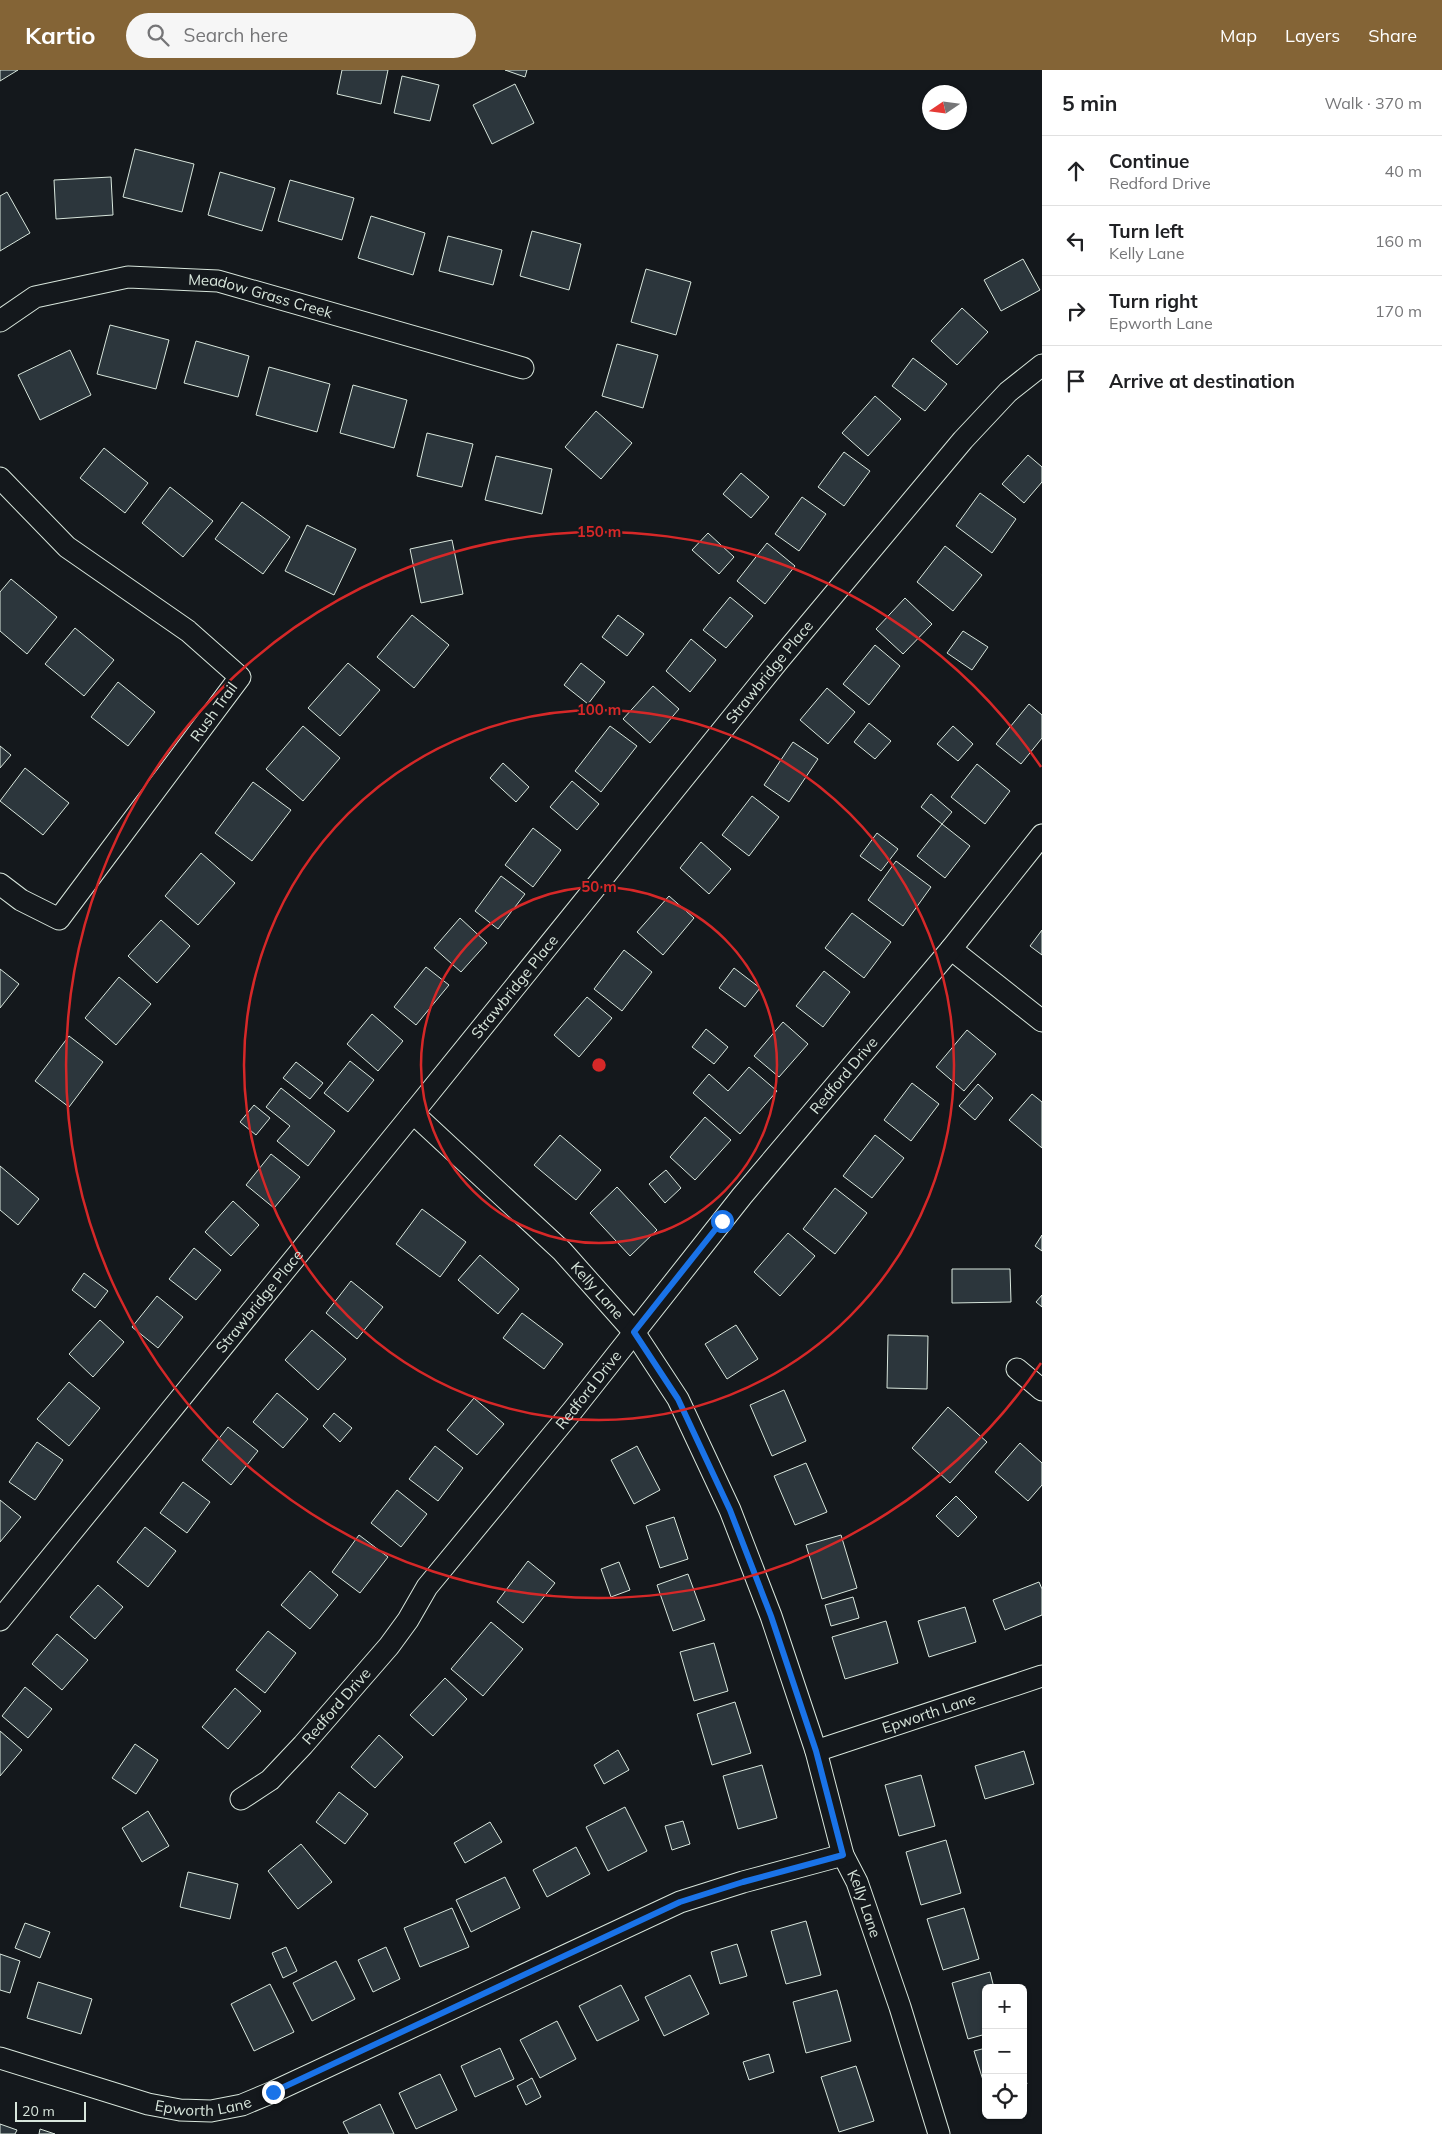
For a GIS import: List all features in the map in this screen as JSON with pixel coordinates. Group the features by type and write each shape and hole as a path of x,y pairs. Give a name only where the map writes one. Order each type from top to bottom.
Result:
{"street":[{"name":"Meadow Grass Creek","path":"0,321 35,297 128,277 218,281 522,368"},
{"name":"Strawbridge Place","path":"0,1620 413,1113 778,660 963,440 1008,392 1042,365"},
{"name":"Rush Trail","path":"0,478 67,547 188,631 240,677 59,919 21,900 0,884"},
{"name":"Redford Drive","path":"241,1799 270,1780 291,1759 386,1650 408,1620 426,1587 573,1410 742,1196 951,949 1042,834"},
{"path":"951,949 1042,1021"},
{"name":"Kelly Lane","path":"413,1113 562,1251 634,1332 678,1399 730,1510 771,1616 816,1751 843,1855 858,1882 900,2007 939,2134"},
{"path":"1017,1369 1042,1390"},
{"name":"Epworth Lane","path":"816,1751 1042,1676"},
{"name":"Epworth Lane","path":"0,2058 148,2104 180,2110 211,2111 242,2105 680,1902 743,1882 843,1855"}],"building":[{"path":"0,70 18,70 0,81"},
{"path":"342,70 388,70 381,104 337,94"},
{"path":"505,70 527,70 525,77"},
{"path":"402,76 439,85 430,121 394,113"},
{"path":"515,84 534,123 492,144 473,105"},
{"path":"135,149 194,164 182,212 123,197"},
{"path":"220,172 275,188 262,231 208,215"},
{"path":"111,177 113,215 56,219 54,180"},
{"path":"290,180 354,198 342,240 278,221"},
{"path":"7,192 30,233 0,251 0,196"},
{"path":"371,216 425,233 413,275 358,258"},
{"path":"532,231 581,244 569,290 520,276"},
{"path":"448,236 502,250 493,285 439,271"},
{"path":"1023,259 1040,290 1001,311 984,280"},
{"path":"646,269 691,282 676,335 631,322"},
{"path":"962,308 988,332 957,365 931,341"},
{"path":"110,325 169,340 156,389 97,374"},
{"path":"196,341 249,356 238,397 184,383"},
{"path":"617,344 658,355 643,408 602,396"},
{"path":"70,350 91,395 40,420 18,375"},
{"path":"913,358 947,384 925,411 892,386"},
{"path":"269,367 330,384 317,432 256,415"},
{"path":"353,385 407,400 394,448 340,433"},
{"path":"875,396 901,419 868,456 842,433"},
{"path":"596,411 632,443 601,479 565,447"},
{"path":"427,433 473,444 462,487 417,476"},
{"path":"104,448 148,483 125,513 80,478"},
{"path":"844,452 870,471 844,506 818,487"},
{"path":"1028,455 1042,467 1042,482 1024,503 1002,484"},
{"path":"496,456 552,469 542,514 485,500"},
{"path":"741,473 769,497 751,518 723,494"},
{"path":"170,487 213,521 183,557 142,523"},
{"path":"980,493 1016,519 992,553 956,526"},
{"path":"802,497 826,514 799,551 775,534"},
{"path":"242,502 290,537 263,574 215,539"},
{"path":"307,525 356,549 334,595 285,571"},
{"path":"708,533 734,557 719,574 692,550"},
{"path":"452,540 463,594 421,603 410,549"},
{"path":"767,543 795,566 765,604 737,581"},
{"path":"945,546 982,575 953,611 917,582"},
{"path":"11,579 57,617 27,654 0,631 0,592"},
{"path":"730,597 753,616 726,648 703,630"},
{"path":"905,598 932,624 903,654 876,629"},
{"path":"412,615 449,645 414,688 377,657"},
{"path":"618,615 644,634 627,656 602,637"},
{"path":"75,628 114,660 84,696 45,664"},
{"path":"963,631 988,647 972,670 947,653"},
{"path":"691,639 716,660 690,692 666,671"},
{"path":"875,645 900,666 869,705 843,684"},
{"path":"348,663 380,690 340,736 308,708"},
{"path":"581,663 605,682 588,704 564,685"},
{"path":"118,682 155,712 128,746 91,717"},
{"path":"653,686 679,709 650,743 623,719"},
{"path":"827,688 855,712 828,744 800,720"},
{"path":"1029,704 1042,715 1042,738 1021,764 996,744"},
{"path":"869,723 891,741 875,759 854,742"},
{"path":"303,726 340,758 303,801 266,769"},
{"path":"610,726 637,746 601,792 575,771"},
{"path":"953,726 973,744 958,761 937,744"},
{"path":"793,742 818,759 789,802 764,785"},
{"path":"0,746 11,755 0,768"},
{"path":"503,763 529,787 516,802 490,778"},
{"path":"977,764 1010,791 985,824 951,797"},
{"path":"25,768 69,803 43,835 0,801"},
{"path":"572,781 599,804 577,830 550,807"},
{"path":"253,782 291,810 252,861 215,833"},
{"path":"931,794 952,812 942,824 921,807"},
{"path":"752,796 779,817 749,856 722,835"},
{"path":"942,824 970,846 945,878 917,856"},
{"path":"533,828 561,850 533,887 505,865"},
{"path":"877,833 898,849 881,871 860,856"},
{"path":"701,842 731,869 709,894 680,868"},
{"path":"201,853 235,883 198,925 165,896"},
{"path":"896,861 931,887 903,926 868,900"},
{"path":"501,876 525,894 498,929 475,911"},
{"path":"669,896 694,918 663,955 637,932"},
{"path":"852,913 891,942 864,978 825,948"},
{"path":"460,918 487,943 461,972 434,948"},
{"path":"161,920 190,946 157,983 128,956"},
{"path":"1042,930 1042,955 1030,946"},
{"path":"624,950 652,972 622,1011 594,989"},
{"path":"426,967 449,985 416,1025 394,1007"},
{"path":"734,968 760,988 745,1007 719,988"},
{"path":"0,969 19,984 0,1008"},
{"path":"824,971 850,992 823,1027 796,1006"},
{"path":"119,977 151,1004 116,1045 85,1018"},
{"path":"587,997 612,1018 579,1057 554,1035"},
{"path":"372,1014 403,1041 378,1071 347,1044"},
{"path":"783,1022 808,1044 779,1077 754,1056"},
{"path":"706,1029 728,1047 714,1064 692,1047"},
{"path":"967,1030 996,1054 964,1091 936,1067"},
{"path":"69,1036 103,1062 69,1107 35,1081"},
{"path":"350,1061 374,1080 348,1112 324,1093"},
{"path":"296,1062 323,1083 310,1099 283,1078"},
{"path":"749,1067 777,1091 740,1134 693,1093 709,1074 728,1091"},
{"path":"912,1083 939,1104 911,1141 884,1120"},
{"path":"978,1084 993,1098 975,1120 959,1106"},
{"path":"281,1088 335,1131 308,1166 277,1141 290,1126 266,1107"},
{"path":"1032,1094 1042,1102 1042,1148 1009,1120"},
{"path":"254,1105 270,1118 256,1135 240,1122"},
{"path":"705,1117 731,1140 695,1180 670,1157"},
{"path":"560,1135 601,1170 576,1200 534,1165"},
{"path":"875,1135 904,1158 872,1198 843,1176"},
{"path":"271,1154 300,1177 274,1208 246,1185"},
{"path":"0,1166 39,1199 18,1225 0,1210"},
{"path":"666,1170 681,1188 665,1203 649,1184"},
{"path":"617,1187 657,1230 630,1256 590,1213"},
{"path":"835,1188 867,1213 835,1254 803,1229"},
{"path":"233,1201 259,1225 231,1256 205,1232"},
{"path":"422,1209 466,1242 440,1277 396,1244"},
{"path":"788,1233 815,1256 780,1296 754,1272"},
{"path":"1042,1235 1042,1251 1035,1246"},
{"path":"194,1248 221,1270 196,1300 169,1279"},
{"path":"480,1255 519,1289 498,1314 458,1280"},
{"path":"952,1269 1010,1269 1011,1302 952,1303"},
{"path":"84,1273 108,1291 95,1308 72,1290"},
{"path":"351,1281 383,1307 357,1339 326,1313"},
{"path":"1042,1295 1042,1307 1036,1302"},
{"path":"157,1296 183,1317 158,1348 132,1327"},
{"path":"522,1313 563,1344 544,1369 503,1338"},
{"path":"100,1320 124,1342 93,1377 69,1354"},
{"path":"736,1325 758,1359 727,1379 705,1344"},
{"path":"312,1330 346,1359 318,1390 285,1360"},
{"path":"888,1335 928,1336 927,1389 887,1388"},
{"path":"69,1382 100,1408 69,1446 37,1419"},
{"path":"784,1390 806,1441 772,1456 750,1405"},
{"path":"277,1393 308,1419 283,1448 253,1422"},
{"path":"474,1398 504,1424 477,1455 447,1430"},
{"path":"948,1407 987,1442 950,1483 912,1448"},
{"path":"334,1413 352,1428 340,1442 323,1426"},
{"path":"228,1427 258,1451 231,1485 202,1460"},
{"path":"37,1442 63,1460 35,1500 9,1482"},
{"path":"1020,1443 1042,1463 1042,1485 1028,1501 995,1472"},
{"path":"435,1446 463,1468 438,1501 409,1479"},
{"path":"637,1446 660,1490 634,1504 611,1460"},
{"path":"806,1463 827,1512 795,1525 774,1476"},
{"path":"183,1482 210,1502 187,1533 160,1513"},
{"path":"397,1490 427,1514 401,1547 371,1523"},
{"path":"956,1496 977,1517 958,1537 936,1516"},
{"path":"0,1500 21,1517 0,1542"},
{"path":"674,1517 688,1559 660,1568 646,1526"},
{"path":"145,1527 176,1551 148,1587 117,1562"},
{"path":"359,1535 388,1557 360,1593 332,1572"},
{"path":"841,1535 857,1588 822,1599 806,1545"},
{"path":"528,1561 555,1583 523,1623 497,1602"},
{"path":"619,1562 630,1590 611,1597 601,1569"},
{"path":"310,1571 338,1595 310,1629 281,1605"},
{"path":"688,1574 705,1620 673,1631 657,1585"},
{"path":"1039,1582 1042,1589 1042,1615 1005,1630 993,1600"},
{"path":"98,1585 123,1607 95,1639 70,1617"},
{"path":"853,1597 859,1618 831,1626 825,1605"},
{"path":"965,1607 976,1642 929,1657 918,1621"},
{"path":"886,1621 898,1663 845,1679 832,1637"},
{"path":"491,1622 523,1649 483,1696 451,1669"},
{"path":"268,1631 296,1653 265,1693 236,1670"},
{"path":"57,1634 88,1660 62,1690 32,1664"},
{"path":"714,1643 728,1691 694,1701 680,1652"},
{"path":"445,1678 467,1699 433,1736 410,1715"},
{"path":"25,1687 52,1709 28,1738 2,1716"},
{"path":"235,1688 261,1711 228,1749 202,1727"},
{"path":"735,1702 751,1753 712,1765 697,1714"},
{"path":"0,1731 22,1750 0,1776"},
{"path":"379,1735 403,1757 375,1788 351,1767"},
{"path":"135,1744 158,1760 136,1794 112,1778"},
{"path":"618,1750 629,1770 604,1784 594,1765"},
{"path":"1024,1751 1034,1784 985,1799 975,1766"},
{"path":"762,1765 777,1818 738,1829 723,1776"},
{"path":"921,1775 935,1826 899,1836 885,1785"},
{"path":"339,1792 368,1814 345,1844 316,1822"},
{"path":"625,1807 647,1851 608,1871 586,1827"},
{"path":"148,1811 169,1846 142,1862 122,1828"},
{"path":"683,1821 690,1844 672,1850 665,1826"},
{"path":"490,1822 502,1842 465,1863 454,1843"},
{"path":"946,1840 961,1893 921,1905 906,1852"},
{"path":"301,1844 332,1882 298,1909 268,1871"},
{"path":"576,1847 590,1874 547,1897 533,1870"},
{"path":"188,1872 238,1884 230,1919 180,1907"},
{"path":"505,1877 520,1908 471,1932 456,1900"},
{"path":"452,1908 469,1947 420,1967 404,1928"},
{"path":"964,1908 979,1959 943,1970 927,1919"},
{"path":"806,1921 821,1975 786,1984 771,1931"},
{"path":"25,1923 50,1932 40,1958 15,1948"},
{"path":"737,1944 747,1976 720,1984 711,1952"},
{"path":"286,1947 297,1971 283,1978 272,1953"},
{"path":"386,1947 400,1979 373,1992 358,1960"},
{"path":"0,1954 20,1961 10,1993 0,1990"},
{"path":"336,1961 355,1999 312,2021 293,1983"},
{"path":"990,1972 993,1984 982,1984 982,2035 968,2039 952,1983"},
{"path":"690,1975 709,2014 664,2036 645,1997"},
{"path":"38,1982 92,1999 81,2034 27,2018"},
{"path":"270,1984 294,2032 254,2051 231,2004"},
{"path":"621,1985 639,2020 597,2041 579,2006"},
{"path":"837,1990 851,2041 806,2053 793,2002"},
{"path":"557,2021 576,2059 540,2078 520,2040"},
{"path":"500,2048 514,2079 475,2097 461,2066"},
{"path":"982,2049 982,2077 974,2051"},
{"path":"769,2054 774,2072 749,2080 743,2062"},
{"path":"856,2066 874,2121 839,2132 821,2077"},
{"path":"440,2074 457,2110 416,2129 399,2093"},
{"path":"532,2078 541,2097 526,2105 517,2086"},
{"path":"380,2104 394,2134 349,2134 343,2122"},
{"path":"0,2124 17,2130 15,2134 0,2134"},
{"path":"40,2129 55,2134 39,2134"}],"route":[{"path":"273,2092 680,1902 743,1882 843,1855 816,1751 771,1616 730,1510 678,1399 634,1332 722,1221"}]}
